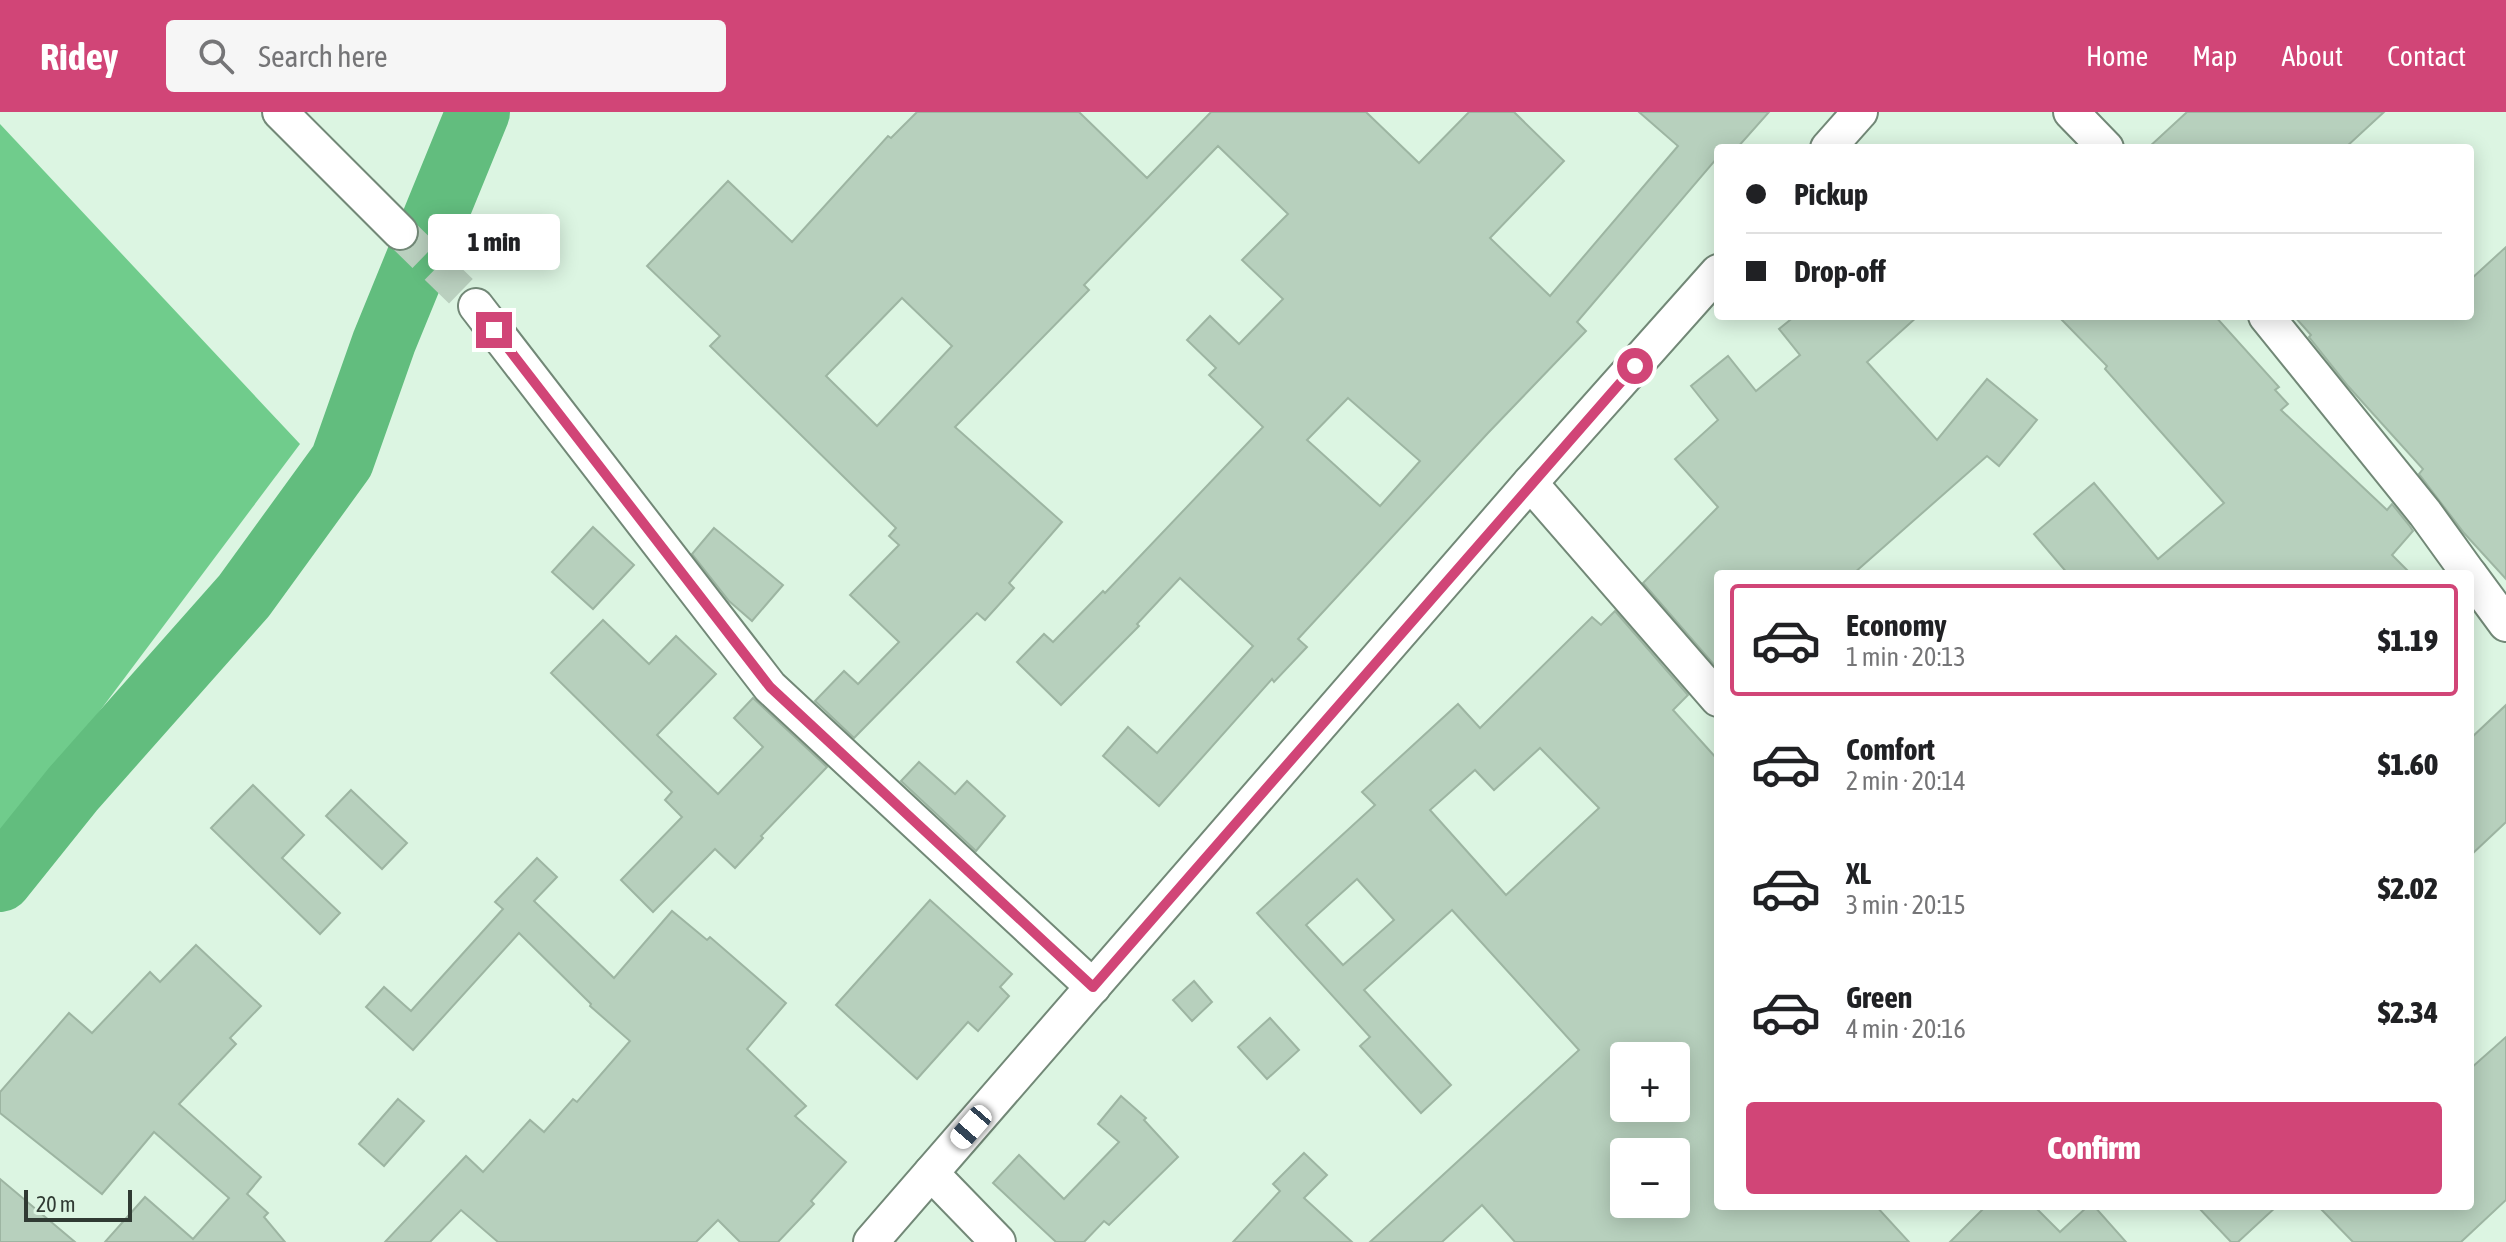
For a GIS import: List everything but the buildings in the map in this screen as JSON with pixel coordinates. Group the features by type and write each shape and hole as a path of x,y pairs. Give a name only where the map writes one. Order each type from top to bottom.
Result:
{"street":[{"path":"280,112 400,232"},
{"path":"1832,144 1860,112"},
{"path":"2071,112 2102,144"},
{"path":"871,1242 1530,483 1714,276"},
{"path":"476,306 770,687 1093,987"},
{"path":"2269,320 2467,570"},
{"path":"1530,483 1714,694"},
{"path":"2474,580 2506,624"},
{"path":"931,1173 998,1242"}],"green space":[{"path":"0,124 300,444 0,844"}],"waterway":[{"path":"0,880 73,789 244,596 342,461 384,342 478,112"}],"tunnel":[{"path":"400,232 476,306"}],"route":[{"path":"494,330 770,687 1093,987 1635,366"}]}
